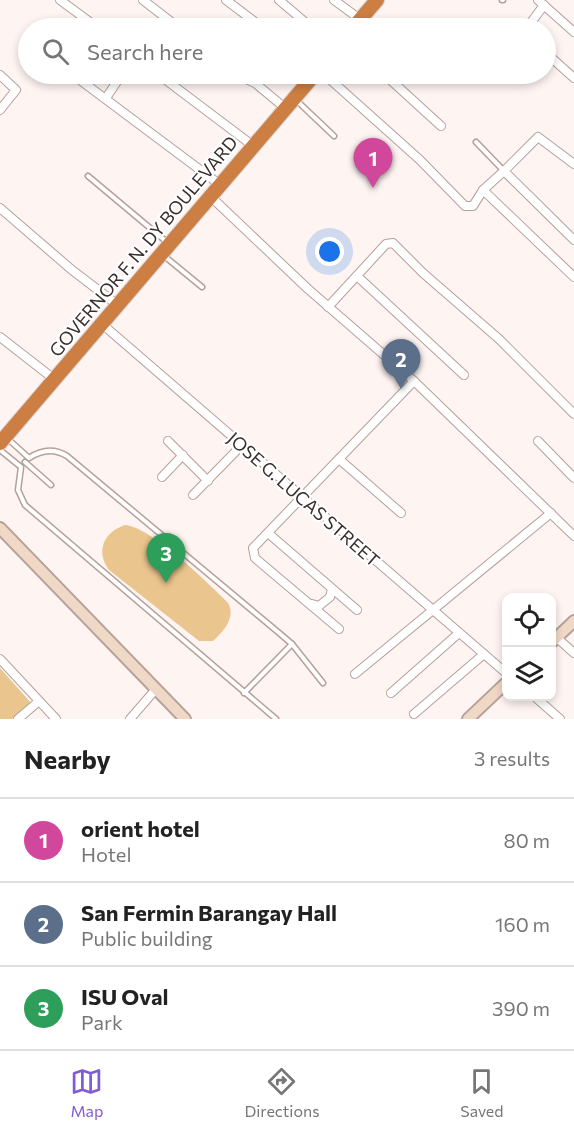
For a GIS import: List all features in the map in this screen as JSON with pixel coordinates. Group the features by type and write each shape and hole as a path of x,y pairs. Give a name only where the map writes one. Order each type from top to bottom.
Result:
{"highway":[{"path":"362,18 377,0"},
{"name":"GOVERNOR F. N. DY BOULEVARD","path":"2,443 209,195 306,84"}],"street":[{"path":"60,0 84,18"},
{"path":"143,0 166,18"},
{"path":"226,0 250,18"},
{"path":"279,0 300,18"},
{"path":"334,0 351,18"},
{"path":"532,18 541,2 574,32"},
{"path":"556,63 574,78"},
{"path":"0,75 16,90 0,110"},
{"path":"86,84 219,184"},
{"path":"106,98 115,84"},
{"path":"171,84 252,145"},
{"path":"257,84 289,103"},
{"path":"335,84 420,160 465,206 473,206 483,190 538,136 574,164"},
{"path":"395,84 441,126"},
{"path":"504,171 574,240"},
{"path":"483,190 574,277"},
{"path":"209,195 328,307 414,381 574,536"},
{"path":"0,208 118,306"},
{"path":"328,307 386,244 393,243 499,339 574,414"},
{"path":"357,276 465,375"},
{"name":"JOSE G. LUCAS STREET","path":"102,324 502,669"},
{"path":"0,337 54,379"},
{"path":"339,629 253,554 253,548 414,381"},
{"path":"168,441 208,481"},
{"path":"538,441 574,478"},
{"path":"193,495 241,446"},
{"path":"162,477 183,455"},
{"path":"339,459 401,513"},
{"path":"355,674 551,513"},
{"path":"0,528 185,719"},
{"path":"268,532 357,610"},
{"path":"311,603 323,604 330,597 332,589"},
{"path":"556,638 574,621"},
{"path":"391,693 459,633"},
{"path":"556,641 574,653"},
{"path":"414,714 484,654"},
{"path":"0,659 56,719"},
{"path":"130,719 156,689"},
{"path":"476,717 502,689"},
{"path":"18,719 39,701"},
{"path":"540,701 560,719"}],"lane":[{"path":"289,103 334,136"},
{"path":"476,142 504,171"},
{"path":"88,176 165,248 202,287"},
{"path":"2,443 27,460 51,485"},
{"path":"2,443 21,467"},
{"path":"276,719 25,505 18,490 21,467 27,460 45,450 57,451 68,456 292,644 323,683"},
{"path":"244,693 292,644"}],"shaded area":[{"path":"125,525 136,528 164,545 228,603 230,619 213,641 199,641 109,570 103,556 104,543 112,532"},
{"path":"0,668 31,703 12,719 0,719"}],"place":[{"name":"orient hotel","path":"373,188"},
{"name":"San Fermin Barangay Hall","path":"401,389"},
{"name":"ISU Oval","path":"166,583"}]}
